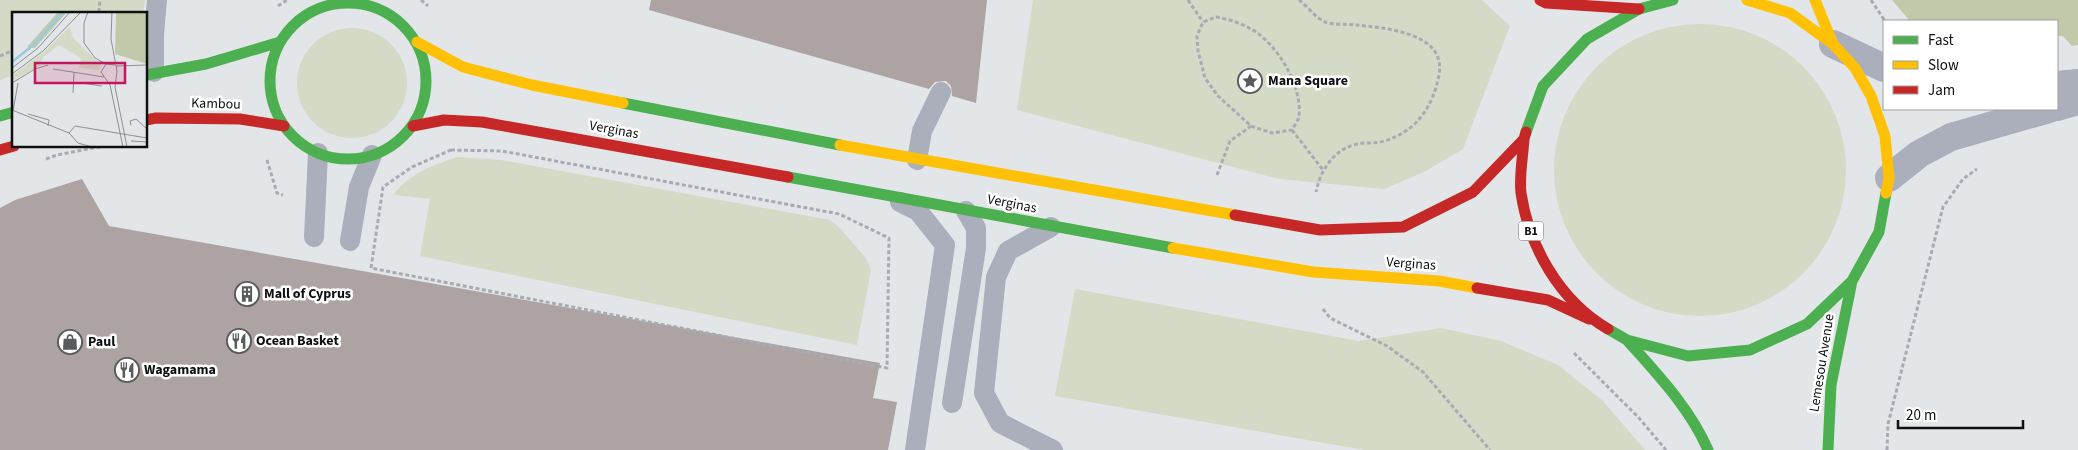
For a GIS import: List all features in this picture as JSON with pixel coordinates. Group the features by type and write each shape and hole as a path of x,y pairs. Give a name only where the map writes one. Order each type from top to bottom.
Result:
{"main road":[{"path":"1540,0 1546,3 1639,9"},
{"name":"B1","path":"1673,0 1639,9 1587,39 1543,86 1524,139 1521,192 1534,244 1562,290 1603,326 1627,340 1688,356 1750,350 1807,324 1852,281 1879,232 1889,178 1885,136 1871,96 1855,68 1833,44 1790,13 1747,0"},
{"path":"1815,0 1833,44"},
{"path":"332,4 365,4 395,18 417,42 426,70 425,99 413,126 395,144 372,155 345,159 318,153 299,142 284,126 272,99 270,70 280,42 302,18 332,4"},
{"path":"150,73 206,64 280,42"},
{"name":"Verginas","path":"417,42 463,67 532,85 917,160 1320,230 1403,227 1474,192 1524,139"},
{"name":"Kambou","path":"148,120 156,118 240,119 284,126"},
{"name":"Verginas","path":"413,126 444,120 482,122 842,186 1051,227 1313,272 1439,281 1548,300 1603,326"},
{"name":"Lemesou Avenue","path":"1828,450 1831,385 1852,281"},
{"name":"B1","path":"1627,340 1675,396 1705,441 1708,450"}],"street":[{"path":"1833,44 1883,68"},
{"path":"2058,85 2078,83"},
{"path":"2058,107 2078,101"},
{"path":"1889,178 1919,154 1951,137 2046,110"}],"lane":[{"path":"150,73 157,0"},
{"path":"917,160 922,131 941,92"},
{"path":"314,237 318,153"},
{"path":"350,241 359,186 372,155"},
{"path":"887,196 918,211 945,246 915,450"},
{"path":"952,403 976,248 976,228 966,211"},
{"path":"1051,227 1008,251 996,277 984,393 1000,423 1052,450"}],"path":[{"path":"96,12 99,10 100,0"},
{"path":"1188,0 1203,22"},
{"path":"1299,0 1325,22 1409,33 1424,41 1435,51 1440,66 1437,84 1420,120 1396,137 1382,142 1357,144 1337,153 1323,170 1316,191 1316,198"},
{"path":"1871,0 1884,20"},
{"path":"1216,18 1228,19 1257,33 1271,47 1283,63 1292,80 1299,101 1299,119 1292,130 1272,133 1251,126 1218,96 1205,78 1198,51 1197,36 1203,22 1216,18"},
{"path":"0,56 12,51"},
{"path":"1216,179 1230,141 1251,126"},
{"path":"1292,130 1323,170"},
{"path":"41,162 57,155 94,148"},
{"path":"451,150 502,150 839,214 889,238 886,368 371,268 379,214 383,187 412,167 451,150"},
{"path":"265,156 277,194 317,202"},
{"path":"1887,450 1888,424 1943,207 1962,179 1979,168"},
{"path":"354,209 379,214"},
{"path":"1320,305 1330,318 1387,346 1423,372 1490,450"}],"green space":[{"path":"0,0 145,0 143,12 12,12 12,76 0,80"},
{"path":"1033,0 1482,0 1510,26 1463,149 1426,171 1384,189 1279,179 1017,110"},
{"path":"1892,0 2078,0 2078,45 2072,46 2063,36 2058,36 2058,20 1909,20"},
{"path":"1686,24 1714,24 1742,30 1769,41 1793,57 1813,77 1829,101 1840,128 1844,141 1846,170 1844,199 1829,239 1813,263 1793,283 1769,299 1742,310 1714,316 1686,316 1658,310 1631,299 1607,283 1587,263 1571,239 1560,212 1554,184 1554,156 1560,128 1571,101 1587,77 1607,57 1631,41 1658,30"},
{"path":"352,28 373,32 391,44 403,62 407,83 403,104 391,122 373,134 352,138 331,134 313,122 301,104 297,83 301,62 313,44 331,32"},
{"path":"457,157 501,160 830,220 839,227 866,258 871,270 857,345 420,256 430,199 393,195 414,176 430,167"},
{"path":"1075,289 1359,341 1441,328 1501,341 1558,365 1603,401 1645,450 1365,450 1055,396"}],"building":[{"path":"651,0 987,0 976,103 952,96 951,86 946,81 935,82 929,89 649,10"},
{"name":"Mall of Cyprus","path":"82,179 109,226 880,363 873,398 897,402 888,450 0,450 0,208 15,200"}],"traffic: fast":[{"path":"1526,132 1543,86 1587,39 1639,9 1673,0"},
{"path":"348,3 378,9 391,16 403,26 413,38 420,51 426,81 420,111 413,124 403,136 391,146 378,153 348,159 318,153 305,146 293,136 283,124 276,111 270,81 276,51 283,38 293,26 305,16 318,9 348,3"},
{"path":"148,75 206,64 280,42"},
{"path":"623,103 840,145"},
{"path":"0,116 12,113"},
{"path":"788,177 1173,248"},
{"path":"1608,329 1627,340 1688,356 1750,350 1807,324 1852,281 1879,232 1886,193"},
{"path":"1828,450 1831,385 1852,281"},
{"path":"1627,340 1682,406 1701,435 1708,450"}],"traffic: slow":[{"path":"1747,0 1790,13 1833,44 1855,68 1871,96 1885,136 1889,178 1886,193"},
{"path":"1815,0 1833,44"},
{"path":"417,42 463,67 532,85 623,103"},
{"path":"840,145 1235,215"},
{"path":"1173,248 1313,272 1439,281 1477,288"}],"traffic: jam":[{"path":"1540,0 1546,3 1639,9"},
{"path":"148,120 156,118 240,119 284,126"},
{"path":"413,126 444,120 482,122 788,177"},
{"path":"1526,132 1521,173 1521,193 1531,233 1539,252 1561,288 1575,304 1608,329"},
{"path":"1235,215 1320,230 1403,227 1473,192 1524,139"},
{"path":"0,150 12,147"},
{"path":"1477,288 1548,300 1589,319"}],"place":[{"name":"Mana Square","path":"1250,81"},
{"name":"Mall of Cyprus","path":"247,294"},
{"name":"Ocean Basket","path":"239,341"},
{"name":"Paul","path":"70,342"},
{"name":"Wagamama","path":"127,370"}]}
